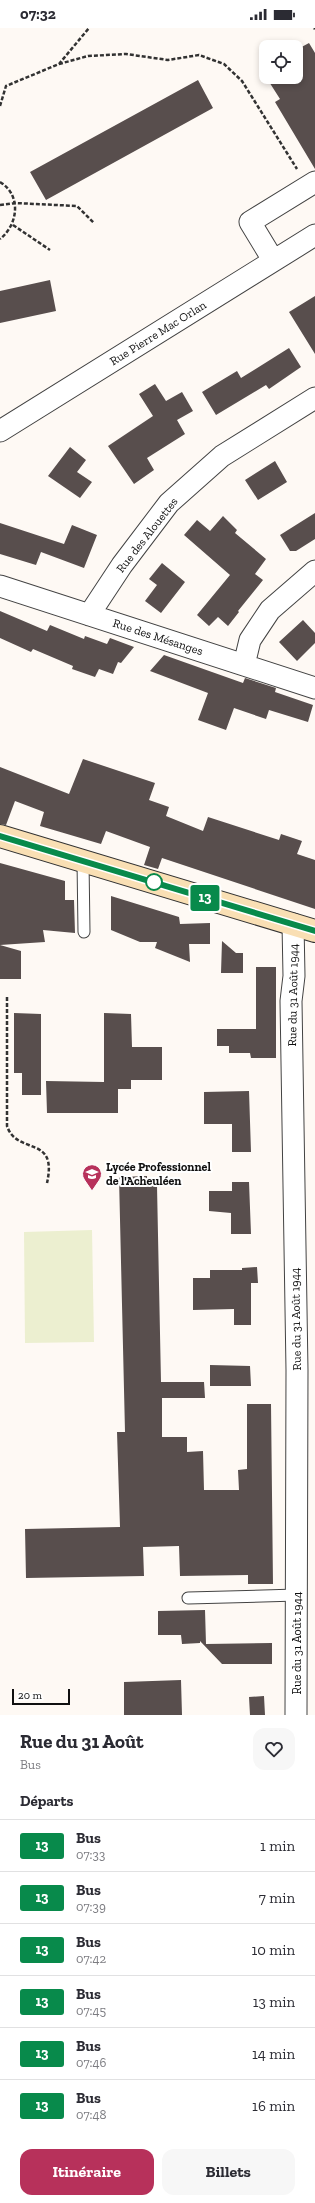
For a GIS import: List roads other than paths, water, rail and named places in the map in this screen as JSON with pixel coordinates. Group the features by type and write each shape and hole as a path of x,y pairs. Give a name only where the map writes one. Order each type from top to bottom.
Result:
{"main road":[{"path":"0,836 315,931"}],"street":[{"path":"273,260 250,222 311,184"},
{"name":"Rue Pierre Mac Orlan","path":"0,431 315,235"},
{"name":"Rue des Alouettes","path":"89,615 122,565 169,503 222,456 315,398"},
{"path":"244,664 250,640 270,610 315,571"},
{"name":"Rue des Mésanges","path":"0,586 315,688"},
{"name":"Rue du 31 Août 1944","path":"293,924 294,976 291,1001 306,1370 306,1556 297,1595 296,1715"}],"lane":[{"path":"83,861 84,932"},
{"path":"188,1598 297,1595"}],"place":[{"name":"Lycée Professionnel de l'Acheuléen","path":"92,1191"}]}
